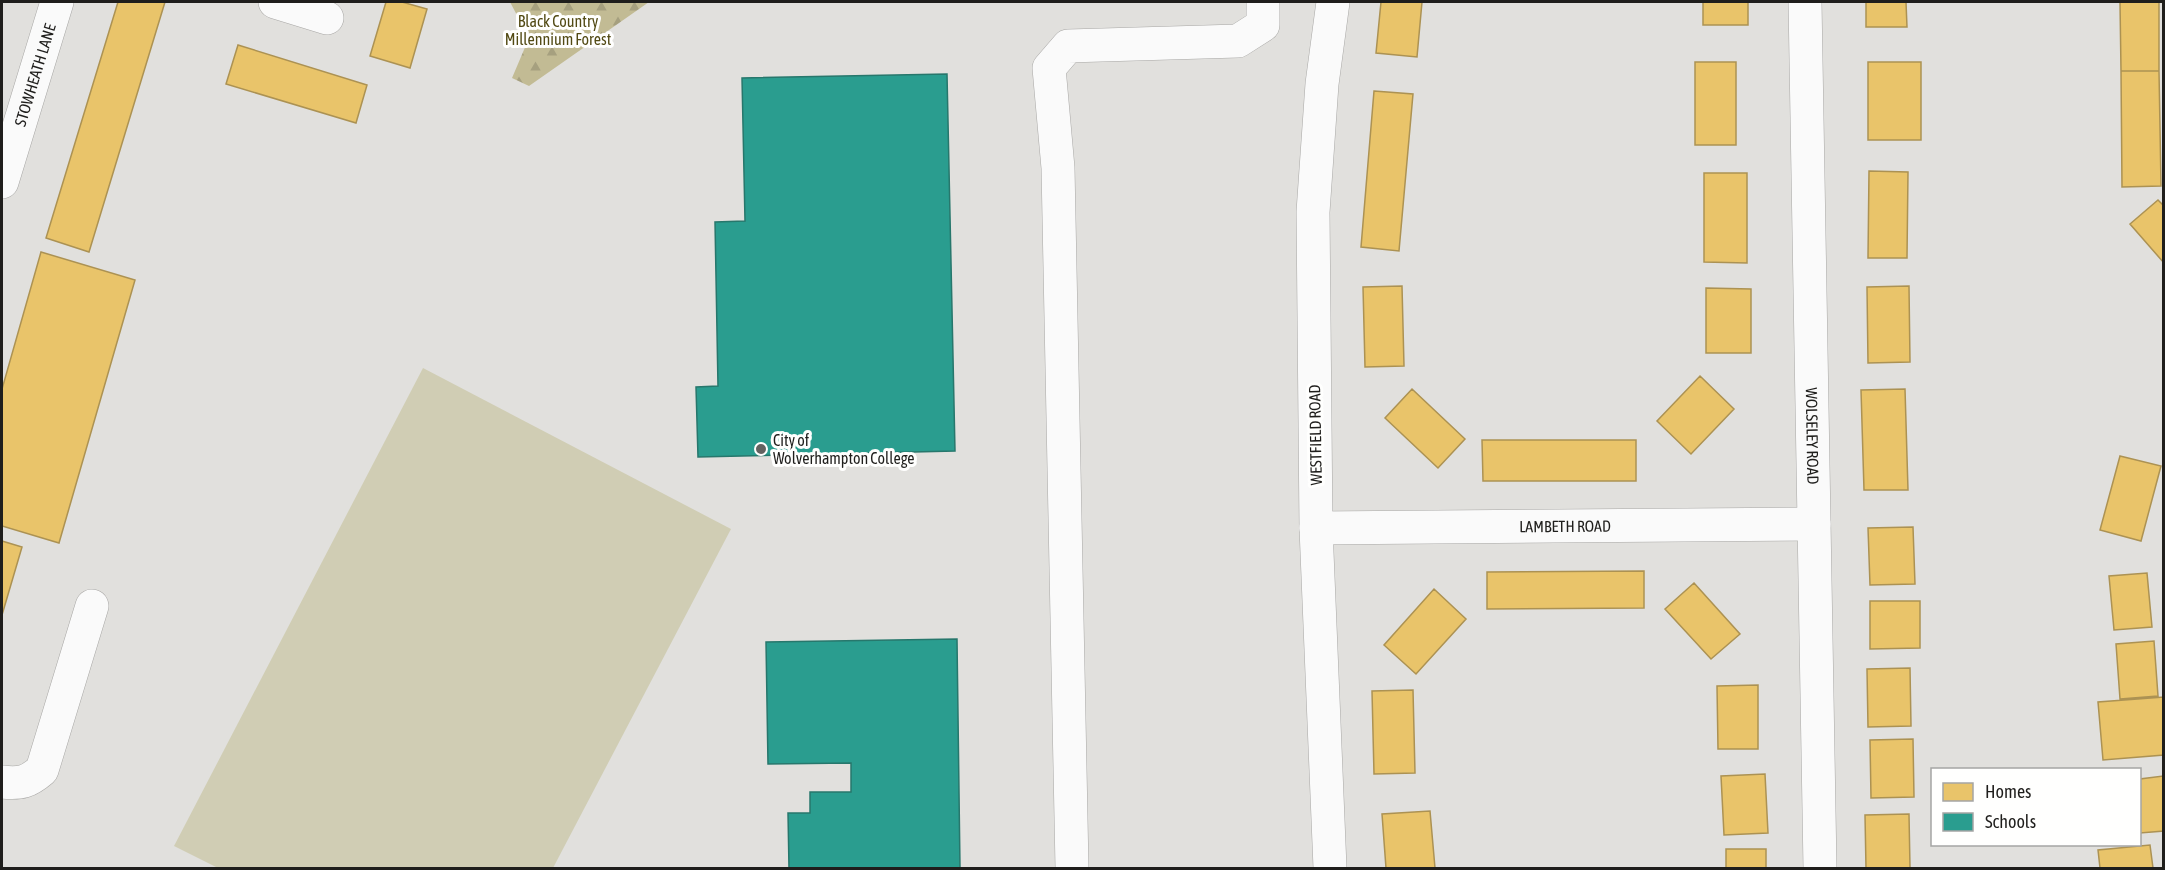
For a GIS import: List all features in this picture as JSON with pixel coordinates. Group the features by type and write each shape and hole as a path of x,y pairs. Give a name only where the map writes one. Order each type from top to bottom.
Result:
{"street":[{"name":"STOWHEATH LANE","path":"2,182 57,2"},
{"path":"275,2 327,18"},
{"path":"1072,868 1058,168 1049,68 1068,46 1238,40 1263,25 1263,2"},
{"name":"WESTFIELD ROAD","path":"1330,868 1316,528 1313,212 1322,84 1333,2"},
{"name":"WOLSELEY ROAD","path":"1805,2 1820,868"},
{"name":"LAMBETH ROAD","path":"1316,528 1814,524"},
{"path":"2,782 29,781 42,770 92,606"}],"green space":[{"name":"Black Country Millennium Forest","path":"510,2 649,2 529,86 512,78 529,38"}],"shaded area":[{"path":"423,368 731,529 553,868 218,868 174,846"}],"building: Homes":[{"path":"118,2 165,2 89,252 46,238"},
{"path":"386,2 402,2 427,9 410,68 370,56"},
{"path":"1381,2 1422,2 1417,57 1376,53"},
{"path":"1703,2 1748,2 1748,25 1703,25"},
{"path":"1866,2 1906,2 1907,27 1866,27"},
{"path":"2120,2 2159,2 2159,71 2121,71"},
{"path":"238,45 367,85 356,123 226,84"},
{"path":"1695,62 1736,62 1736,145 1695,145"},
{"path":"1868,62 1921,62 1921,140 1868,140"},
{"path":"2121,71 2159,71 2161,186 2122,187"},
{"path":"1374,91 1413,94 1399,251 1361,247"},
{"path":"1869,171 1908,172 1907,258 1868,258"},
{"path":"1704,173 1747,173 1747,263 1704,262"},
{"path":"2158,200 2164,206 2164,263 2130,224"},
{"path":"41,252 135,280 59,543 2,526 2,389"},
{"path":"1402,286 1404,366 1365,367 1363,287"},
{"path":"1909,286 1910,362 1868,363 1867,287"},
{"path":"1706,288 1751,289 1751,353 1706,353"},
{"path":"1700,376 1734,409 1691,454 1657,421"},
{"path":"1412,389 1465,439 1438,468 1385,418"},
{"path":"1905,389 1908,490 1864,490 1861,390"},
{"path":"1482,440 1636,440 1636,481 1483,481"},
{"path":"2120,456 2161,466 2141,541 2100,530"},
{"path":"1913,527 1915,584 1870,585 1868,528"},
{"path":"2,541 22,547 2,615"},
{"path":"1644,571 1644,608 1487,609 1487,572"},
{"path":"2147,573 2152,627 2114,630 2109,576"},
{"path":"1694,583 1740,634 1711,659 1665,609"},
{"path":"1434,589 1466,619 1416,674 1384,645"},
{"path":"1870,601 1920,601 1920,648 1870,649"},
{"path":"2154,641 2158,696 2120,699 2116,644"},
{"path":"1910,668 1911,726 1868,727 1867,669"},
{"path":"1758,685 1758,749 1718,749 1717,686"},
{"path":"1413,690 1415,773 1374,774 1372,691"},
{"path":"2164,697 2164,755 2103,760 2098,702"},
{"path":"1913,739 1914,797 1871,798 1870,740"},
{"path":"1765,774 1768,833 1724,835 1721,776"},
{"path":"2163,776 2164,831 2141,833 2141,779"},
{"path":"1430,811 1435,868 1386,868 1382,814"},
{"path":"1909,814 1910,868 1866,868 1865,815"},
{"path":"2150,845 2153,868 2100,868 2098,850"},
{"path":"1726,849 1766,849 1766,868 1726,868"}],"building: Schools":[{"path":"947,74 955,451 698,457 696,387 718,386 715,222 745,221 742,78"},
{"path":"957,639 960,868 789,868 788,813 810,813 810,792 851,792 851,763 768,764 766,642"}],"place":[{"name":"City of Wolverhampton College","path":"761,449"}]}
